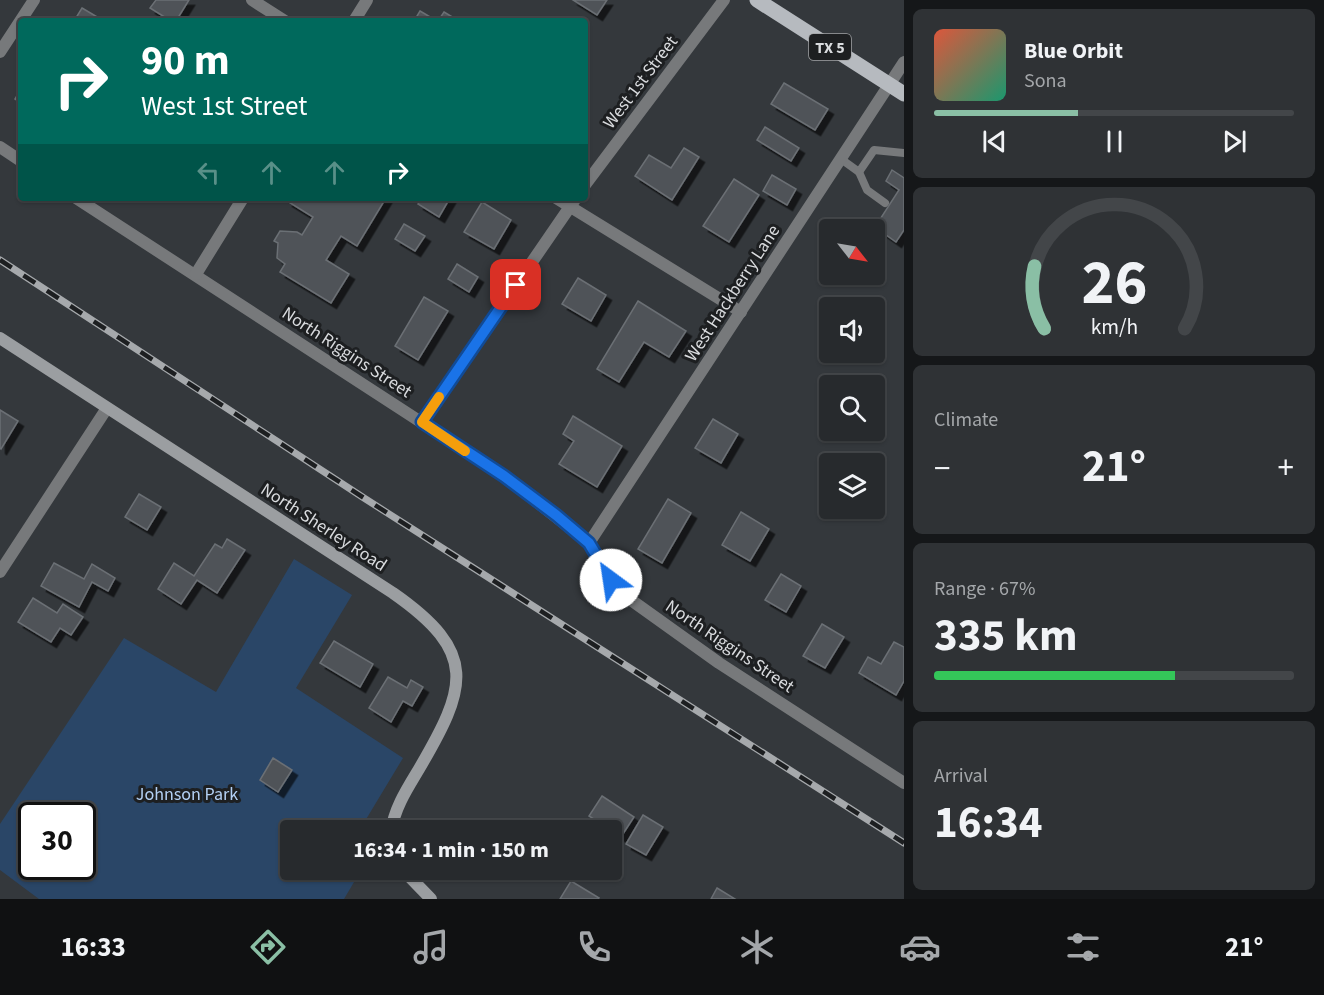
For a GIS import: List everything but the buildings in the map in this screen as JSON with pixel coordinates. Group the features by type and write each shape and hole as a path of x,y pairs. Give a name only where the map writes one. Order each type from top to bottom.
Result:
{"main road":[{"name":"TX 5","path":"757,0 904,94"},
{"name":"North Sherley Road","path":"0,338 407,603 427,620 451,649 456,671 455,699 444,725 397,807 394,820"},
{"path":"413,880 431,899"}],"street":[{"path":"22,18 34,0"},
{"path":"252,0 280,18"},
{"path":"356,18 367,0"},
{"name":"West 1st Street","path":"588,181 724,0"},
{"path":"0,52 18,24"},
{"name":"West Hackberry Lane","path":"589,543 904,62"},
{"path":"0,147 18,159"},
{"name":"North Riggins Street","path":"81,201 504,476 589,543 611,580 631,600 719,663 904,783"},
{"path":"196,274 241,201"},
{"path":"422,422 572,202 741,312"},
{"path":"0,572 107,408"}],"lane":[{"path":"859,172 874,150 904,153"},
{"path":"841,159 859,172 867,190 885,203"}],"green space":[{"name":"Johnson Park","path":"294,559 352,595 296,688 403,758 366,820 280,820 280,880 355,880 344,899 39,899 0,870 0,824 124,638 216,692"}],"railway":[{"path":"0,260 364,498 904,843"}],"slow traffic":[{"path":"439,397 422,422 465,451"}],"route":[{"path":"516,285 422,422 504,476 556,515 589,543 611,580"}]}
